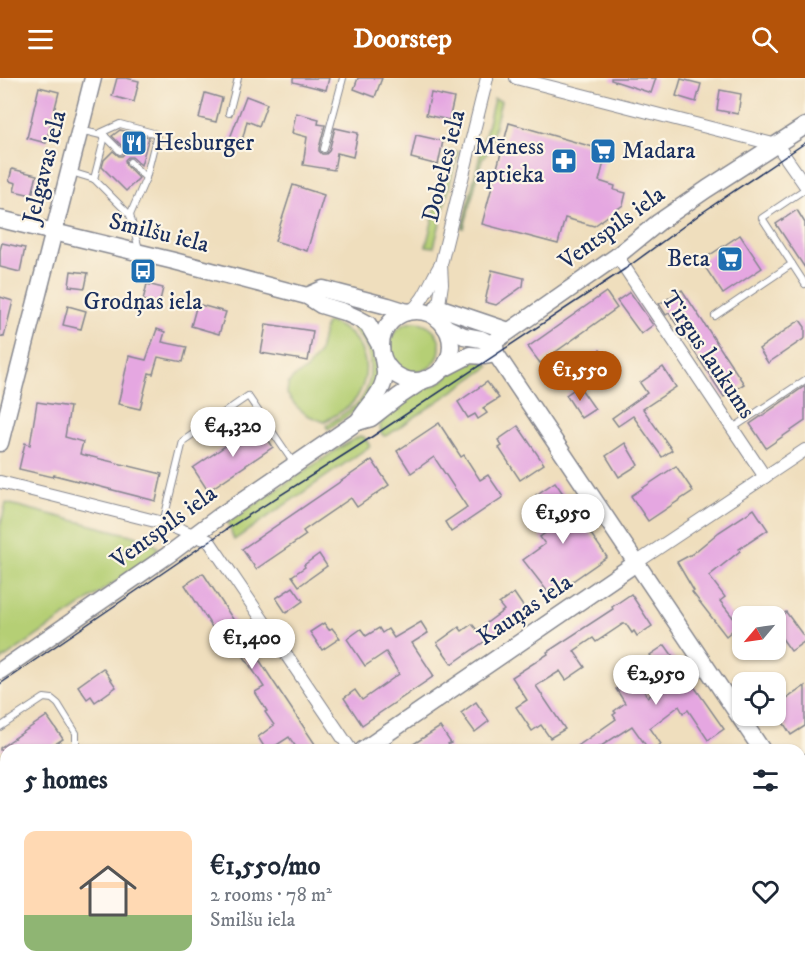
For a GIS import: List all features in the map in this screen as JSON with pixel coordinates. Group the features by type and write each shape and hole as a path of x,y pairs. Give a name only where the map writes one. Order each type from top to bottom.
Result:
{"street":[{"name":"Jelgavas iela","path":"0,442 93,78"},
{"name":"Dobeles iela","path":"441,264 487,78"},
{"path":"516,78 777,145 805,187"},
{"name":"Ventspils iela","path":"494,349 509,331 617,256 659,222 805,126"},
{"name":"Smilšu iela","path":"0,219 307,296 321,305 344,312 368,324 382,353"},
{"name":"Tirgus laukums","path":"617,256 765,477"},
{"path":"409,312 424,298 431,279 441,264"},
{"path":"441,264 441,319 450,338 447,361 440,370 425,380 405,379 388,368 382,353 382,336 387,325 395,317 409,312 428,313 441,319 464,336 481,339 494,349 758,744"},
{"name":"Smilšu iela","path":"307,296 323,289 409,312"},
{"path":"441,319 509,331"},
{"path":"440,370 470,355 485,356 494,349"},
{"name":"Ventspils iela","path":"357,422 381,388 385,374 382,353"},
{"name":"Ventspils iela","path":"0,671 219,516 357,422 371,418 425,380"},
{"name":"Kauņas iela","path":"372,744 636,563 804,453"},
{"path":"0,482 163,523 209,541 347,744"}],"lane":[{"path":"229,113 238,78"},
{"path":"324,149 343,78"},
{"path":"94,179 102,135 120,124 158,134 146,178 130,215"},
{"path":"79,130 102,135 120,151"},
{"path":"130,162 146,178"},
{"path":"69,171 94,179 130,215 140,253"},
{"path":"805,187 762,218 805,284"},
{"path":"715,316 792,264"},
{"path":"732,429 805,380"},
{"path":"163,523 183,441 248,396 295,465"},
{"path":"0,727 44,698 51,699 58,704 76,733 76,744"}],"green space":[{"path":"494,99 501,101 489,151 482,159 464,228 462,228"},
{"path":"450,150 458,152 434,247 426,246"},
{"path":"351,321 355,322 371,340 377,366 378,384 358,409 328,429 326,426 359,403 369,382 368,352"},
{"path":"328,322 340,327 357,342 365,362 365,374 363,385 354,401 324,422 307,415 287,394 288,384 294,377 306,370 319,353 325,325"},
{"path":"415,322 424,324 435,333 440,347 438,356 429,367 415,372 406,370 395,361 390,347 392,338 401,327"},
{"path":"482,361 490,366 388,435 384,436 381,433 380,425 385,418 421,389 444,380 455,368 470,362"},
{"path":"360,436 364,437 370,446 234,540 228,522"},
{"path":"6,503 150,540 158,548 154,555 0,661 0,527"}],"building":[{"path":"117,78 139,81 134,102 112,96"},
{"path":"293,78 329,78 326,90 293,82"},
{"path":"358,78 382,78 375,97 354,89"},
{"path":"611,78 656,78 651,93 611,80"},
{"path":"681,79 701,84 696,102 676,96"},
{"path":"39,87 59,92 46,143 27,138"},
{"path":"720,90 741,94 738,114 717,110"},
{"path":"205,93 222,98 216,122 199,118"},
{"path":"431,93 454,98 449,120 426,115"},
{"path":"246,96 267,104 259,126 247,121 240,149 227,146"},
{"path":"296,113 319,119 318,124 325,125 319,148 322,154 329,151 335,128 358,133 353,157 337,153 334,170 303,165 307,137 292,133"},
{"path":"509,123 607,151 599,181 615,186 614,190 626,193 623,205 594,226 565,218 558,244 482,224"},
{"path":"120,130 149,137 141,165 132,157 125,160 126,165 139,178 126,191 102,167 104,160 113,151 119,156 125,153 124,148 112,136"},
{"path":"416,135 443,141 438,165 411,158"},
{"path":"12,169 37,175 32,195 14,191 16,183 9,181"},
{"path":"293,185 324,195 307,251 275,241"},
{"path":"797,210 805,223 805,268 776,224"},
{"path":"740,235 762,268 723,294 701,261"},
{"path":"2,243 25,248 20,272 0,267"},
{"path":"492,270 524,278 523,286 496,305 485,302"},
{"path":"71,271 88,273 85,288 69,286"},
{"path":"147,284 163,288 159,305 143,300"},
{"path":"682,290 744,384 724,397 669,313 666,315 659,304"},
{"path":"606,292 617,308 540,363 528,347"},
{"path":"630,292 653,325 641,334 617,301"},
{"path":"0,297 13,301 4,337 0,336"},
{"path":"197,304 226,312 219,334 191,326"},
{"path":"68,306 86,311 81,329 63,325"},
{"path":"800,320 805,327 805,338 768,363 759,349"},
{"path":"266,324 313,331 308,361 261,353"},
{"path":"157,329 165,332 162,342 187,347 183,362 158,357 153,374 149,373 140,409 118,404 129,356 146,360"},
{"path":"600,350 612,369 593,381 581,362"},
{"path":"663,367 676,387 643,409 672,450 662,457 633,416 618,426 612,418 647,393 640,383"},
{"path":"487,382 499,398 483,408 487,413 478,419 475,414 468,418 458,402"},
{"path":"579,386 595,409 581,418 566,395"},
{"path":"805,386 805,421 766,448 750,424"},
{"path":"37,402 70,407 65,437 83,442 80,454 162,474 156,501 54,475 53,477 19,469 25,443 30,445"},
{"path":"439,423 461,457 464,455 480,480 488,475 503,497 451,532 445,522 467,507 434,457 411,473 397,451"},
{"path":"258,424 273,447 208,491 193,468"},
{"path":"518,426 544,464 520,480 499,448 502,446 498,440"},
{"path":"625,443 638,465 619,477 606,456"},
{"path":"372,460 389,485 357,507 351,498 303,531 306,535 256,569 242,549"},
{"path":"676,466 693,491 648,521 631,496"},
{"path":"555,482 607,557 551,596 523,560 545,544 540,537 556,525 536,495"},
{"path":"754,509 768,530 739,549 740,551 709,576 725,597 720,601 732,616 732,631 726,636 692,592 694,591 677,562 692,554 719,532"},
{"path":"319,554 327,566 299,586 292,576"},
{"path":"203,573 315,744 294,744 289,737 278,744 262,744 258,737 274,725 255,692 264,687 235,643 226,649 185,585"},
{"path":"293,587 303,601 286,613 276,598"},
{"path":"514,593 527,612 452,664 437,643 459,627 462,631 472,624 477,630 504,610 499,604"},
{"path":"631,594 652,626 637,636 626,624 623,624 596,642 593,638 574,651 585,667 566,680 560,671 536,686 565,729 550,738 541,725 532,731 516,707 527,700 512,677 613,609 612,607"},
{"path":"786,612 805,638 805,641 791,651 786,644"},
{"path":"421,622 428,633 412,643 434,676 362,725 344,698 355,690 362,700 399,674 386,652 365,666 347,639 361,629 366,636 379,628 382,633 388,629 394,638"},
{"path":"324,623 329,630 332,628 340,638 322,650 310,632"},
{"path":"665,645 724,729 708,740 688,710 683,713 679,706 650,728 661,744 645,744 632,726 604,744 581,744 616,719 613,715 616,713 614,711 625,703 616,689 634,677 648,697 668,682 650,655"},
{"path":"103,668 116,687 95,702 91,696 87,699 78,686"},
{"path":"805,686 805,726 791,735 785,726 786,699"},
{"path":"476,702 489,721 475,732 461,713"},
{"path":"47,716 63,739 55,744 6,744"},
{"path":"440,727 451,743 448,744 413,744"}],"tram line":[{"path":"0,684 227,529 358,446 625,269 703,212 805,143"}],"place":[{"name":"Hesburger","path":"134,143"},
{"name":"Madara","path":"603,151"},
{"name":"Mēness aptieka","path":"564,161"},
{"name":"Beta","path":"730,259"},
{"name":"Grodņas iela","path":"143,271"}]}
